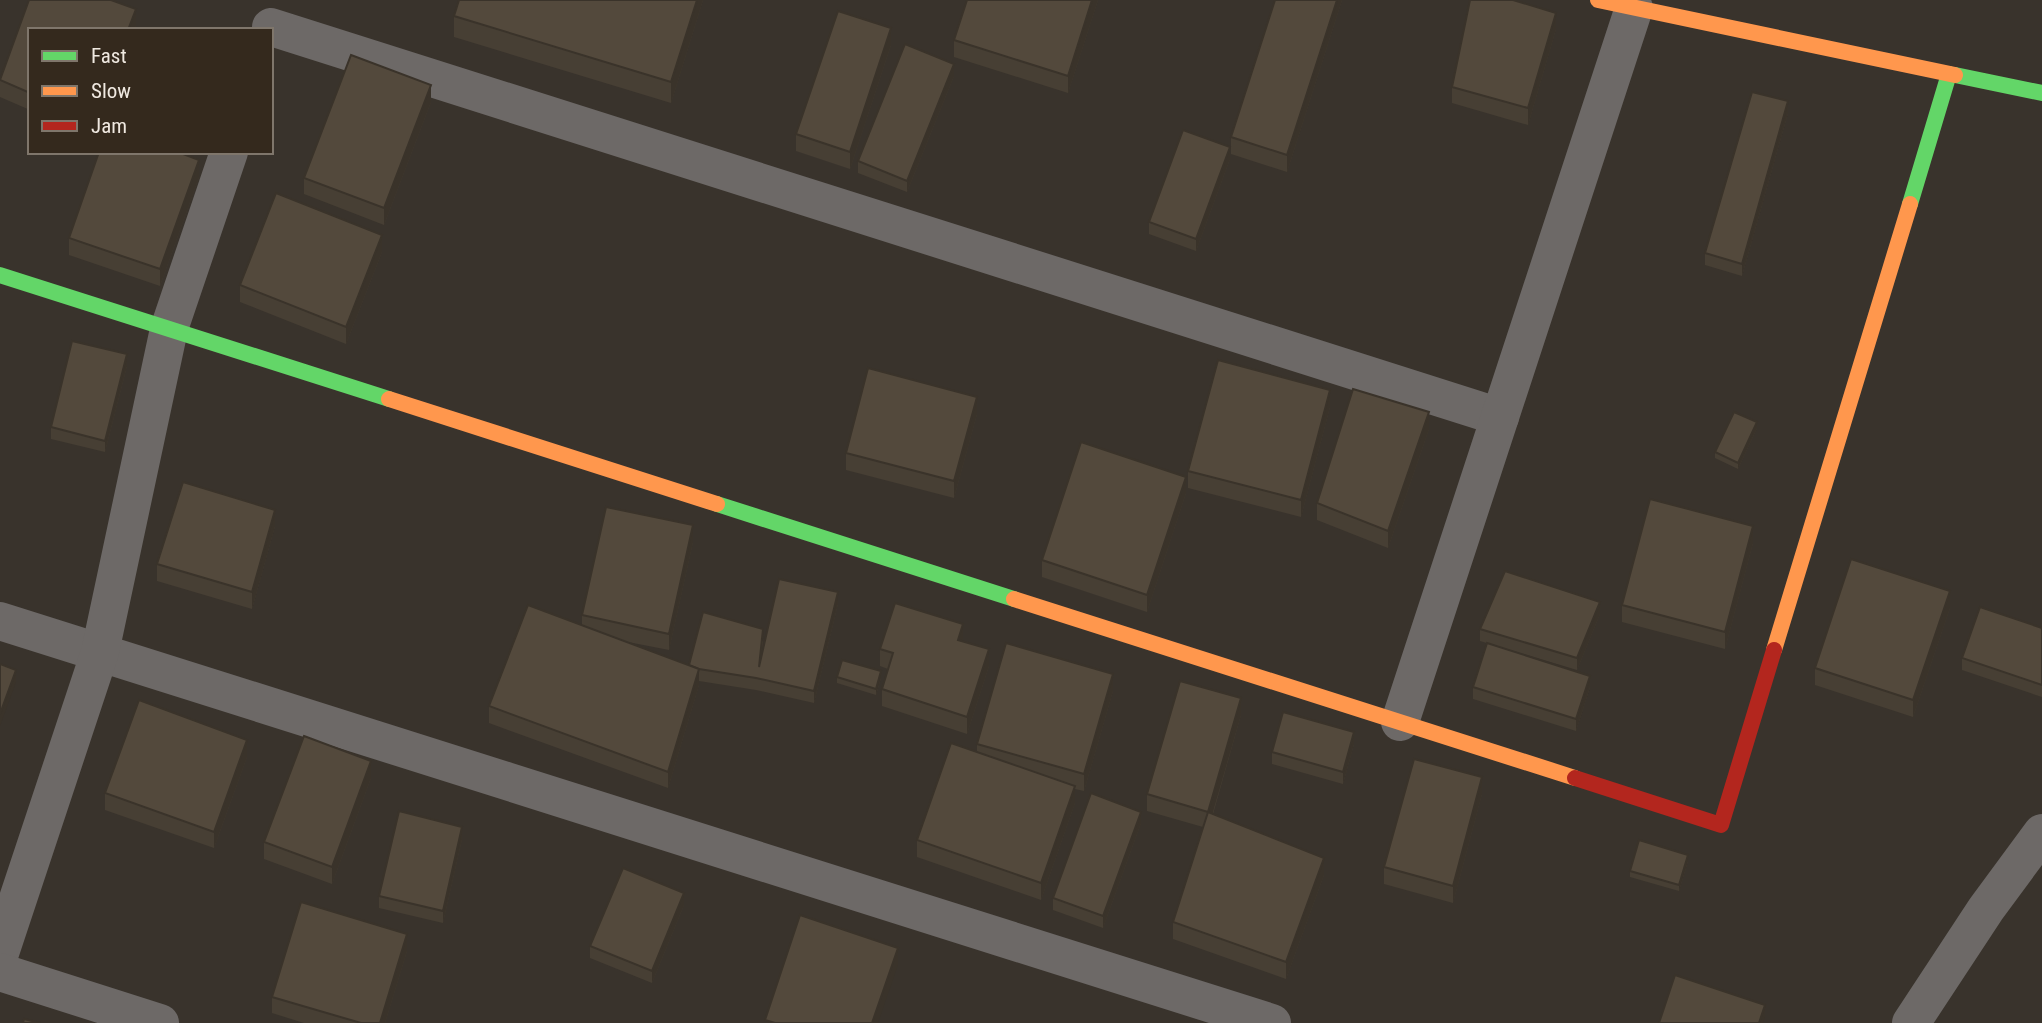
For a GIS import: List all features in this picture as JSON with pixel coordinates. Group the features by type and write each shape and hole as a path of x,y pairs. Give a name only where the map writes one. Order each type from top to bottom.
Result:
{"street":[{"path":"1400,722 1500,417 1616,4 2041,91"},
{"path":"274,19 1500,417"},
{"path":"0,275 1721,825 1949,74"},
{"path":"0,953 100,652 169,329 228,154"},
{"path":"0,621 1272,1023"},
{"path":"1910,1023 1986,909 2042,833"},
{"path":"0,972 160,1023"}],"building":[{"path":"29,0 111,0 136,9 129,28 28,28 28,92 0,80"},
{"path":"459,0 697,0 671,82 454,16"},
{"path":"967,0 1092,0 1068,76 954,40"},
{"path":"1275,0 1337,0 1287,155 1231,137"},
{"path":"1470,0 1513,0 1556,13 1528,108 1452,87"},
{"path":"838,11 891,28 850,152 796,134"},
{"path":"905,44 954,64 907,181 858,161"},
{"path":"351,55 431,85 384,208 304,178"},
{"path":"1752,92 1788,101 1742,264 1705,253"},
{"path":"1183,130 1230,147 1196,239 1149,222"},
{"path":"98,154 183,154 199,160 160,269 69,238"},
{"path":"276,193 382,235 346,327 240,285"},
{"path":"72,341 127,354 105,441 51,427"},
{"path":"1218,360 1330,390 1301,500 1188,471"},
{"path":"868,368 977,397 954,481 846,453"},
{"path":"1353,389 1429,412 1388,531 1317,503"},
{"path":"1734,412 1757,422 1738,463 1715,452"},
{"path":"1081,442 1186,477 1147,595 1042,560"},
{"path":"183,482 275,510 252,592 157,564"},
{"path":"1650,499 1753,526 1725,632 1622,605"},
{"path":"606,507 693,525 669,634 582,615"},
{"path":"1851,559 1950,591 1913,700 1815,668"},
{"path":"1505,571 1600,602 1577,658 1480,629"},
{"path":"779,579 838,592 814,691 689,665 703,612 763,629 759,667"},
{"path":"895,603 963,624 958,640 989,649 967,717 882,689 893,653 880,649"},
{"path":"528,605 699,669 668,772 489,706"},
{"path":"1980,607 2042,628 2042,685 1962,658"},
{"path":"1006,643 1113,674 1084,774 977,744"},
{"path":"1487,643 1590,676 1576,719 1473,687"},
{"path":"842,660 881,671 876,689 837,677"},
{"path":"0,664 16,670 0,714"},
{"path":"1180,681 1241,698 1208,812 1147,794"},
{"path":"139,700 247,740 214,832 105,793"},
{"path":"1283,712 1354,732 1343,772 1272,752"},
{"path":"304,736 371,761 332,867 264,842"},
{"path":"951,743 1075,786 1041,883 917,840"},
{"path":"1414,759 1482,777 1453,886 1384,867"},
{"path":"1091,793 1141,812 1103,916 1053,898"},
{"path":"399,811 462,827 443,911 379,896"},
{"path":"1208,812 1324,858 1286,962 1173,922"},
{"path":"1639,840 1688,855 1679,885 1630,871"},
{"path":"623,868 684,893 652,971 590,946"},
{"path":"301,902 407,934 380,1023 361,1023 272,997"},
{"path":"800,915 898,948 872,1023 775,1023 765,1020"},
{"path":"1675,975 1765,1005 1759,1023 1659,1023"},
{"path":"24,1019 40,1023 23,1023"}],"traffic: fast":[{"path":"1910,204 1949,74"},
{"path":"1955,75 2042,93"},
{"path":"0,275 389,399"},
{"path":"717,504 1014,599"}],"traffic: slow":[{"path":"1598,0 1955,75"},
{"path":"1774,650 1910,204"},
{"path":"389,399 717,504"},
{"path":"1014,599 1575,778"}],"traffic: jam":[{"path":"1575,778 1721,825 1774,650"}]}
